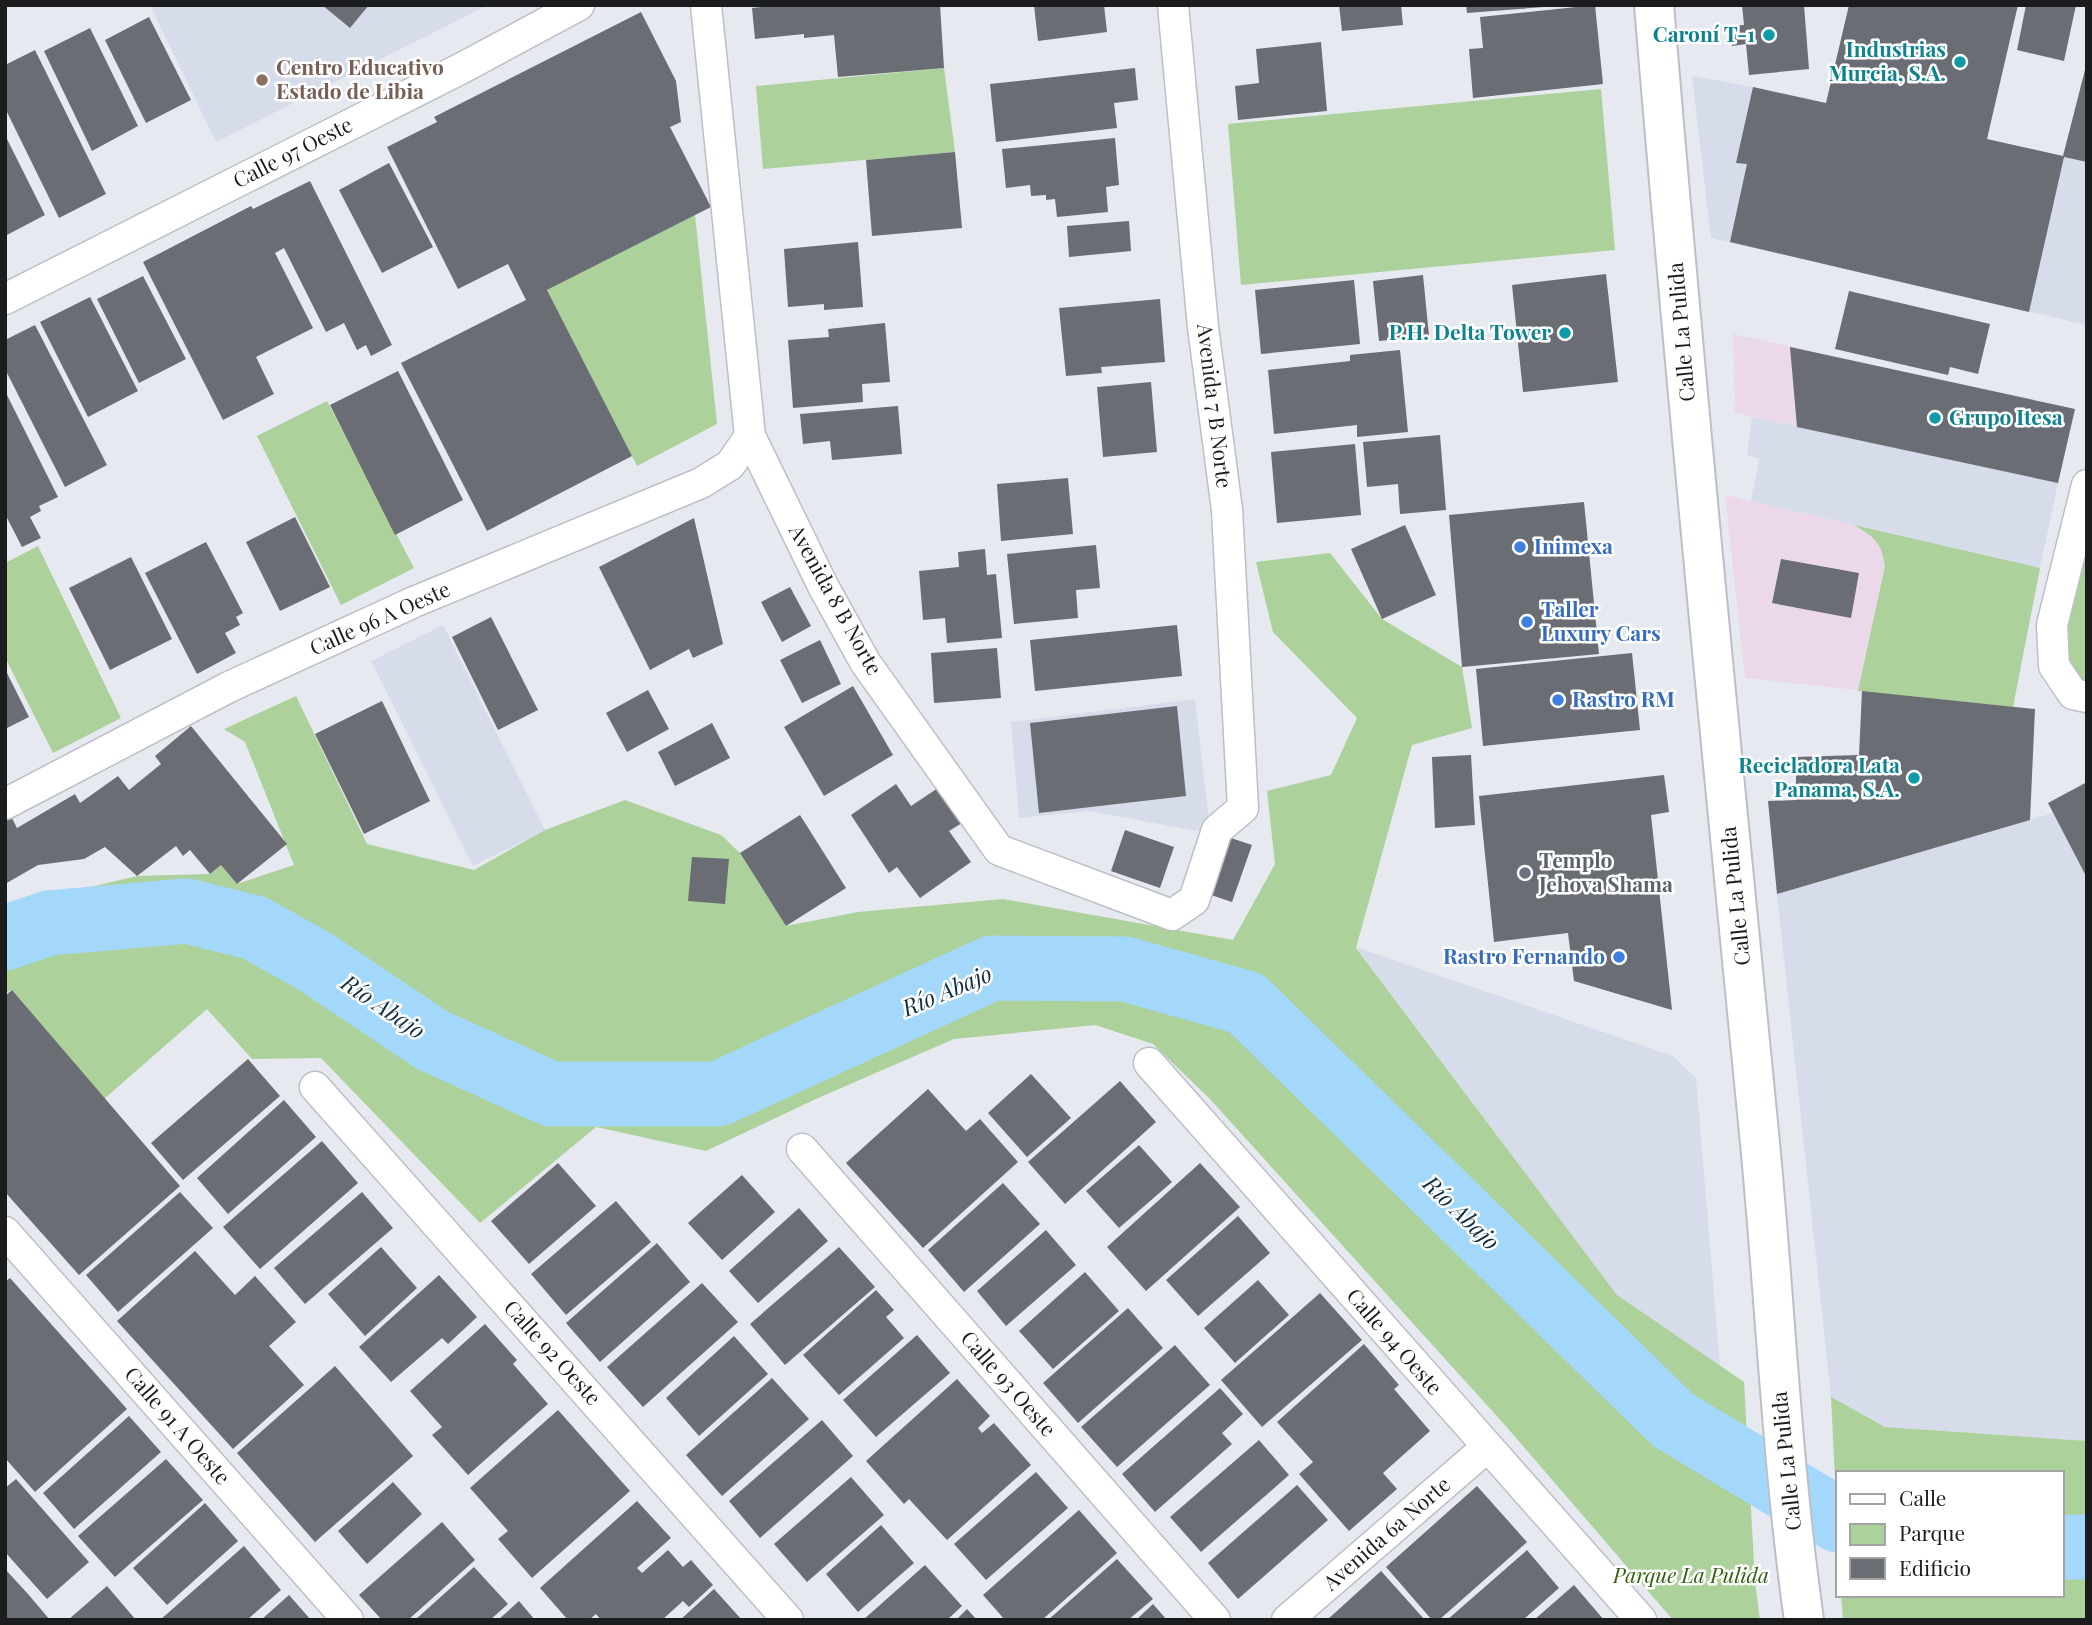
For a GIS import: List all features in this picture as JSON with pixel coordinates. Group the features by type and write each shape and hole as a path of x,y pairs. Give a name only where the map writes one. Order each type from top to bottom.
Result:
{"main road":[{"name":"Calle La Pulida","path":"1654,5 1687,396 1763,1167 1779,1378 1803,1615"}],"street":[{"name":"Calle 97 Oeste","path":"5,299 464,67 579,5"},
{"name":"Avenida 8 B Norte","path":"706,5 750,436 823,586 865,662 999,850 1172,915 1194,900 1217,830 1243,808"},
{"name":"Avenida 7 B Norte","path":"1173,5 1203,327 1227,510 1243,808"},
{"name":"Calle 96 A Oeste","path":"5,804 229,687 414,602 701,483 730,465 750,436"},
{"path":"2087,485 2052,625 2054,666 2073,694 2087,697"},
{"name":"Calle 94 Oeste","path":"1149,1063 1486,1448 1641,1620"},
{"name":"Calle 92 Oeste","path":"315,1087 788,1620"},
{"name":"Calle 93 Oeste","path":"802,1149 1215,1620"},
{"name":"Calle 91 A Oeste","path":"5,1232 348,1620"},
{"name":"Avenida 6a Norte","path":"1287,1620 1486,1448"}],"shaded area":[{"name":"Centro Educativo Estado de Libia","path":"150,5 488,5 216,142"},
{"path":"1692,76 1753,87 2087,162 2087,325 1711,238"},
{"name":"Grupo Itesa","path":"1733,334 2075,409 2058,483 1735,413"},
{"path":"1752,417 2058,483 2040,568 1751,501 1759,459 1747,455"},
{"path":"1725,495 2040,568 2013,707 1745,678"},
{"path":"443,625 545,830 473,866 371,661"},
{"path":"1195,699 1209,822 1207,828 1196,831 1090,811 1019,818 1011,722"},
{"path":"2053,813 2087,878 2087,1441 1885,1427 1831,1397 1777,894"},
{"path":"1356,947 1673,1056 1696,1078 1720,1367 1617,1295"}],"green space":[{"path":"944,68 955,152 763,169 756,86"},
{"path":"1601,89 1615,250 1241,285 1228,124"},
{"path":"695,215 717,424 637,466 547,290"},
{"path":"327,401 414,568 341,605 257,436"},
{"path":"1854,525 2040,568 2013,707 1858,691 1885,566 1876,541"},
{"path":"38,546 121,718 53,753 5,657 5,563"},
{"path":"2087,551 2087,682 2080,680 2069,657 2068,617"},
{"name":"Parque La Pulida","path":"1330,553 1382,619 1462,667 1472,728 1412,745 1356,948 1617,1295 1744,1382 1755,1581 1760,1620 1673,1620 1504,1424 1209,1098 1153,1044 1095,1025 954,1039 818,1098 706,1151 596,1127 480,1223 321,1058 252,1059 207,1009 104,1099 12,990 5,993 5,907 137,876 210,874 221,865 237,884 294,865 245,742 224,729 296,696 367,844 474,870 545,830 625,800 721,835 740,853 786,926 858,912 1003,899 1233,940 1275,864 1267,791 1331,775 1357,718 1273,632 1256,562"},
{"path":"1831,1397 1885,1427 2087,1441 2087,1620 1843,1620 1841,1597 2064,1597 2064,1471 1836,1471 1836,1498"}],"building":[{"path":"322,5 369,5 350,28"},
{"path":"781,5 940,5 944,68 838,77 834,35 804,38 804,34 755,39 752,8"},
{"path":"1034,5 1104,5 1107,32 1038,41"},
{"path":"1339,5 1401,5 1403,25 1342,31"},
{"path":"1466,5 1544,5 1544,7 1467,13"},
{"path":"1595,5 1603,84 1473,98 1469,49 1483,48 1480,17"},
{"name":"Caroní T-1","path":"1742,5 1804,5 1809,69 1749,75 1746,44 1732,46 1731,26 1744,25"},
{"path":"1849,5 2018,5 1987,139 2063,156 2087,62 2087,162 2064,157 2029,312 1730,242 1747,164 1736,163 1753,87 1826,103"},
{"path":"2026,5 2076,5 2064,61 2017,50"},
{"path":"641,12 676,81 681,122 670,127 711,207 547,290 632,456 487,531 401,363 526,300 508,264 458,289 387,147 437,122 434,117"},
{"path":"149,17 191,100 146,123 105,40"},
{"path":"90,28 138,126 92,151 44,51"},
{"path":"1321,42 1327,111 1238,120 1235,86 1259,83 1256,49"},
{"path":"35,50 106,194 59,218 5,108 5,65"},
{"path":"1135,68 1138,100 1114,103 1117,128 996,142 990,84"},
{"path":"5,135 45,215 5,236"},
{"path":"1115,138 1119,185 1106,187 1108,212 1057,217 1055,199 1046,200 1046,195 1031,196 1030,185 1006,188 1002,149"},
{"path":"955,152 962,228 872,236 866,160"},
{"path":"389,163 433,247 382,273 339,190"},
{"path":"310,181 392,345 371,356 366,345 357,350 344,323 326,332 284,248 275,253 313,328 256,357 274,394 223,420 143,262 251,206 253,209"},
{"path":"1129,221 1131,251 1069,257 1067,226"},
{"path":"858,242 863,307 824,310 824,304 788,307 784,249"},
{"name":"P.H. Delta Tower","path":"1606,274 1618,382 1523,392 1512,285"},
{"path":"1423,275 1429,336 1379,341 1373,281"},
{"path":"143,276 186,359 139,383 97,299"},
{"path":"1354,280 1360,344 1261,354 1255,290"},
{"path":"1849,291 1990,324 1978,374 1950,367 1948,375 1835,349"},
{"path":"90,297 138,391 88,417 40,322"},
{"path":"1160,299 1165,362 1101,367 1102,373 1066,376 1059,308"},
{"path":"885,323 890,382 862,384 863,402 793,408 788,340 829,337 828,329"},
{"path":"35,325 107,465 65,487 5,369 5,340"},
{"name":"Grupo Itesa","path":"1790,347 2075,409 2058,483 1797,427"},
{"path":"1400,350 1408,432 1357,437 1357,425 1274,434 1268,370 1350,361 1350,355"},
{"path":"398,371 463,500 395,535 330,405"},
{"path":"1151,382 1157,452 1103,457 1097,387"},
{"path":"5,391 58,497 39,506 41,511 30,517 41,538 22,547 5,514"},
{"path":"898,406 902,454 832,460 830,441 803,444 800,414"},
{"path":"1440,435 1446,510 1400,514 1398,484 1367,487 1363,442"},
{"path":"1355,444 1361,515 1277,523 1271,452"},
{"path":"1068,478 1073,534 1001,541 997,484"},
{"path":"1584,502 1599,654 1462,667 1449,515"},
{"path":"295,517 330,587 280,611 246,542"},
{"path":"694,518 723,644 693,658 689,649 650,670 599,567"},
{"path":"1405,525 1436,595 1382,619 1351,549"},
{"path":"206,542 243,613 236,617 240,625 225,633 236,653 197,674 145,573"},
{"path":"1096,545 1100,588 1076,590 1078,618 1014,624 1007,554"},
{"path":"985,549 987,575 996,574 1002,638 947,643 945,618 923,620 919,571 959,567 958,552"},
{"path":"131,557 172,639 110,670 69,588"},
{"path":"1781,559 1859,573 1851,618 1772,603"},
{"path":"790,587 811,626 782,642 761,602"},
{"path":"491,617 538,710 498,730 452,637"},
{"path":"1177,625 1182,676 1035,691 1030,640"},
{"path":"820,640 841,684 802,703 780,660"},
{"path":"997,648 1001,698 934,703 931,653"},
{"path":"1632,653 1640,730 1483,746 1476,669"},
{"path":"5,669 29,717 5,729"},
{"path":"853,686 893,755 824,796 784,727"},
{"path":"648,690 669,729 627,752 606,713"},
{"name":"Recicladora Lata Panama, S.A.","path":"1862,691 2035,709 2030,820 1777,894 1768,801 1796,800 1796,757 1859,755"},
{"path":"382,701 430,801 364,834 315,734"},
{"path":"1177,706 1186,796 1039,813 1030,723"},
{"path":"712,723 730,758 675,786 658,752"},
{"path":"191,726 287,844 237,884 221,865 210,874 190,850 183,856 176,846 137,876 105,847 84,859 38,865 5,884 5,821 12,818 17,828 75,794 80,803 118,776 129,790 161,764 155,756"},
{"path":"1471,755 1475,825 1435,828 1432,757"},
{"path":"1664,775 1669,812 1651,815 1672,1010 1574,981 1568,933 1494,942 1479,796"},
{"path":"2087,782 2087,878 2048,803"},
{"path":"896,784 911,806 938,788 962,823 949,831 971,862 920,898 897,867 889,873 851,815"},
{"path":"800,815 846,888 786,926 740,853"},
{"path":"1125,830 1174,847 1160,888 1111,871"},
{"path":"1222,835 1252,845 1232,902 1202,892"},
{"path":"692,857 729,859 725,904 688,901"},
{"path":"12,990 180,1186 79,1275 5,1192 5,996"},
{"path":"248,1059 280,1096 183,1180 151,1143"},
{"path":"1031,1074 1071,1118 1027,1157 988,1113"},
{"path":"1120,1081 1156,1122 1065,1204 1028,1162"},
{"path":"928,1089 966,1131 980,1119 1018,1162 923,1248 846,1163"},
{"path":"284,1100 316,1137 228,1214 197,1178"},
{"path":"322,1141 358,1183 260,1269 223,1227"},
{"path":"1139,1145 1172,1182 1119,1228 1086,1191"},
{"path":"558,1163 596,1206 529,1264 491,1221"},
{"path":"1200,1163 1240,1207 1146,1291 1107,1247"},
{"path":"742,1175 775,1212 722,1260 688,1223"},
{"path":"1003,1183 1040,1224 964,1292 928,1250"},
{"path":"180,1192 213,1228 118,1312 86,1275"},
{"path":"362,1192 393,1228 305,1304 274,1268"},
{"path":"616,1201 651,1242 566,1315 531,1274"},
{"path":"799,1208 828,1241 758,1303 729,1271"},
{"path":"1238,1216 1270,1253 1198,1316 1166,1280"},
{"path":"1046,1230 1076,1265 1006,1326 977,1291"},
{"path":"657,1243 690,1282 600,1362 566,1323"},
{"path":"381,1247 417,1288 365,1336 328,1294"},
{"path":"839,1247 875,1287 785,1365 750,1324"},
{"path":"195,1251 235,1295 255,1276 296,1322 269,1346 304,1385 233,1449 117,1321"},
{"path":"1085,1272 1119,1311 1053,1369 1019,1331"},
{"path":"439,1275 477,1317 448,1344 442,1338 391,1382 359,1347"},
{"path":"10,1278 127,1409 35,1492 5,1458 5,1282"},
{"path":"1258,1280 1289,1315 1235,1363 1204,1328"},
{"path":"702,1283 738,1322 643,1407 607,1367"},
{"path":"876,1290 894,1310 886,1317 904,1338 839,1395 803,1355"},
{"path":"1320,1293 1362,1340 1262,1427 1221,1380"},
{"path":"1128,1308 1163,1348 1078,1423 1043,1383"},
{"path":"485,1324 517,1360 513,1364 548,1404 468,1475 432,1435 442,1427 410,1391"},
{"path":"917,1335 950,1373 876,1437 843,1400"},
{"path":"734,1336 768,1374 699,1436 666,1398"},
{"path":"1364,1344 1399,1385 1394,1389 1430,1431 1383,1473 1397,1489 1349,1531 1299,1474 1313,1462 1277,1422"},
{"path":"1175,1345 1210,1385 1117,1467 1081,1427"},
{"path":"335,1366 413,1456 315,1542 237,1453"},
{"path":"772,1378 809,1419 722,1496 686,1455"},
{"path":"957,1379 990,1416 978,1428 982,1433 994,1423 1031,1465 947,1540 909,1499 904,1504 866,1461"},
{"path":"1220,1388 1243,1414 1222,1433 1232,1444 1155,1512 1122,1474"},
{"path":"558,1410 630,1491 532,1578 498,1539 508,1531 470,1488"},
{"path":"129,1416 161,1452 74,1529 43,1493"},
{"path":"822,1420 853,1456 760,1538 729,1501"},
{"path":"1259,1440 1289,1475 1201,1552 1170,1517"},
{"path":"166,1459 203,1500 115,1577 78,1536"},
{"path":"1036,1472 1068,1508 986,1580 954,1544"},
{"path":"851,1477 884,1515 807,1582 774,1544"},
{"path":"16,1479 89,1562 47,1599 5,1552 5,1488"},
{"path":"393,1482 422,1514 367,1564 338,1531"},
{"path":"1297,1485 1328,1520 1238,1599 1208,1563"},
{"path":"1477,1486 1527,1542 1439,1620 1432,1620 1386,1567"},
{"path":"637,1501 671,1538 637,1568 642,1573 668,1550 683,1567 691,1560 713,1585 689,1607 683,1601 662,1620 601,1620 596,1614 589,1620 568,1620 540,1588"},
{"path":"205,1503 238,1541 167,1605 133,1568"},
{"path":"1079,1510 1117,1553 1042,1620 1005,1620 983,1595"},
{"path":"442,1522 475,1560 408,1620 382,1620 359,1595"},
{"path":"881,1525 914,1563 858,1612 826,1574"},
{"path":"244,1546 281,1590 247,1620 160,1620"},
{"path":"1527,1550 1559,1588 1523,1620 1447,1620"},
{"path":"1117,1559 1153,1599 1128,1620 1048,1620"},
{"path":"925,1565 962,1606 947,1620 863,1620"},
{"path":"474,1567 508,1604 490,1620 415,1620"},
{"path":"5,1569 28,1594 50,1620 5,1620"},
{"path":"1381,1571 1425,1620 1327,1620"},
{"path":"1574,1585 1604,1620 1534,1620"},
{"path":"107,1586 136,1620 68,1620"},
{"path":"714,1589 742,1620 680,1620"},
{"path":"289,1595 311,1620 261,1620"},
{"path":"519,1601 535,1620 498,1620"},
{"path":"1153,1604 1167,1620 1136,1620"},
{"path":"967,1609 977,1620 956,1620"}],"waterway":[{"name":"Río Abajo","path":"5,938 49,923 187,911 255,928 314,961 432,1040 551,1094 718,1094 992,968 1125,969 1246,1003 1673,1420 1836,1519"},
{"name":"Río Abajo","path":"2064,1547 2087,1547"}],"place":[{"name":"Caroní T-1","path":"1769,35"},
{"name":"Industrias Murcia, S.A.","path":"1960,62"},
{"name":"Centro Educativo Estado de Libia","path":"262,80"},
{"name":"P.H. Delta Tower","path":"1565,333"},
{"name":"Grupo Itesa","path":"1935,418"},
{"name":"Inimexa","path":"1520,547"},
{"name":"Taller Luxury Cars","path":"1527,622"},
{"name":"Rastro RM","path":"1558,700"},
{"name":"Recicladora Lata Panama, S.A.","path":"1914,778"},
{"name":"Templo Jehova Shama","path":"1525,873"},
{"name":"Rastro Fernando","path":"1619,957"}]}
